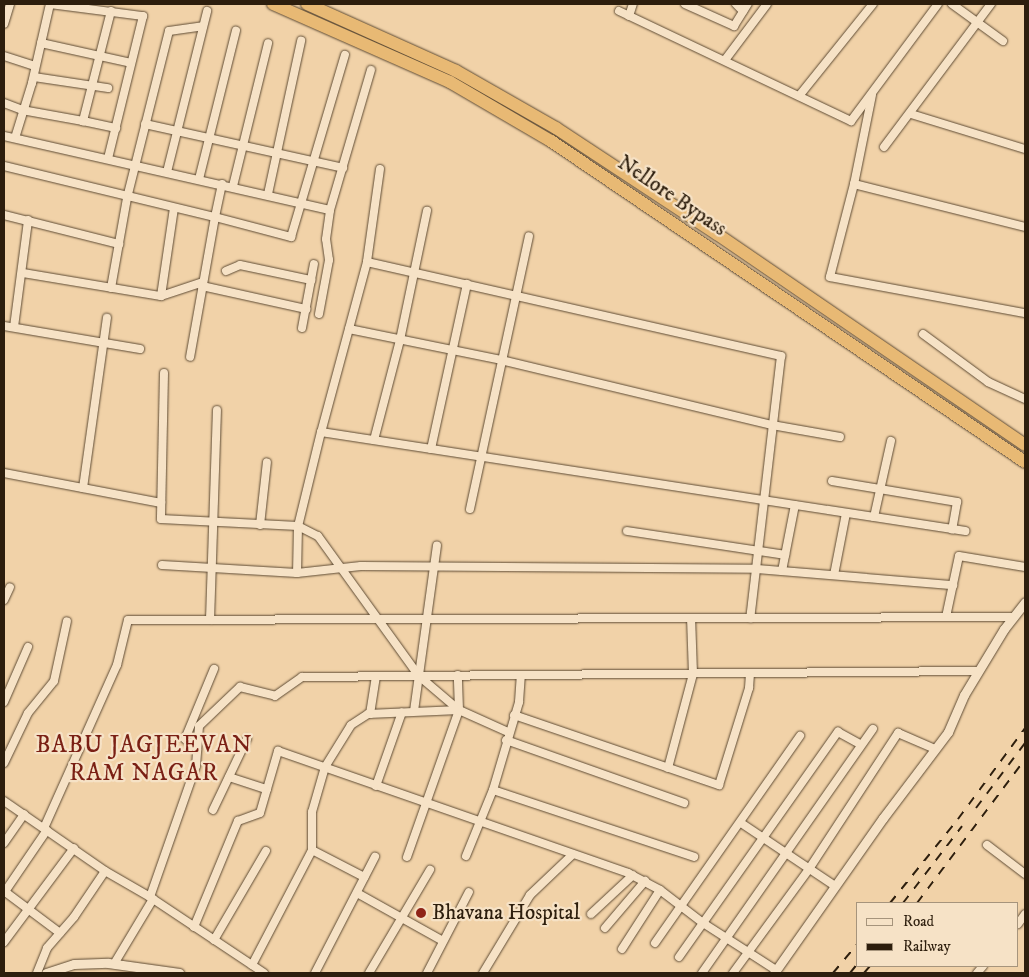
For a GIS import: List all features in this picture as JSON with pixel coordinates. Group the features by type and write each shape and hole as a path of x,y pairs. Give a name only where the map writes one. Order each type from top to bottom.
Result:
{"highway":[{"name":"Nellore Bypass","path":"273,4 450,82 519,121 712,247 1025,462"},
{"name":"Nellore Bypass","path":"307,4 456,71 556,128 718,234 1025,446"}],"street":[{"path":"4,24 10,4"},
{"path":"15,138 22,110 34,77 34,66 50,4 85,5 143,16 108,158"},
{"path":"629,16 633,4"},
{"path":"689,5 734,26 745,7 736,4"},
{"path":"725,60 766,4"},
{"path":"800,96 873,4"},
{"path":"619,11 851,121 938,4"},
{"path":"952,4 1003,41"},
{"path":"884,147 911,114 991,4"},
{"path":"83,121 102,55 111,11"},
{"path":"167,172 207,11"},
{"path":"111,288 127,198 169,31 203,26"},
{"path":"199,179 208,136 236,31"},
{"path":"268,194 301,41"},
{"path":"41,43 102,55 131,63"},
{"path":"234,186 268,43"},
{"path":"4,166 127,198 291,237 312,158 345,55"},
{"path":"4,56 34,66"},
{"path":"319,314 329,260 326,239 330,210 371,70"},
{"path":"34,77 108,88"},
{"path":"872,93 854,184 830,277 1025,313"},
{"path":"4,103 22,110 116,128"},
{"path":"911,114 1025,149"},
{"path":"145,124 312,158 343,168"},
{"path":"4,136 234,186 330,210"},
{"path":"297,574 298,526 321,432 367,262 380,169"},
{"path":"190,357 214,218 222,184"},
{"path":"854,184 1025,227"},
{"path":"162,296 174,208"},
{"path":"374,440 400,340 427,211"},
{"path":"4,215 119,244"},
{"path":"14,327 23,273 28,220"},
{"path":"470,509 529,236"},
{"path":"367,262 781,356 762,500 757,569 750,618"},
{"path":"302,328 314,264"},
{"path":"226,271 240,265 311,280"},
{"path":"23,273 162,296 203,284 306,309"},
{"path":"432,449 450,350 467,284"},
{"path":"83,488 107,318"},
{"path":"4,326 140,349"},
{"path":"348,329 501,360 772,425 840,437"},
{"path":"923,334 988,382 1025,399"},
{"path":"164,373 161,519 298,526 318,536 419,676 460,710 507,736 684,803"},
{"path":"210,620 218,410"},
{"path":"321,432 965,532"},
{"path":"874,517 891,441"},
{"path":"260,525 267,462"},
{"path":"4,473 161,503"},
{"path":"832,481 957,502 952,530"},
{"path":"782,571 795,505"},
{"path":"834,575 846,513"},
{"path":"627,531 785,555"},
{"path":"414,711 437,546"},
{"path":"946,617 959,556 1025,566"},
{"path":"162,566 297,574 340,569 434,567 757,569 953,584"},
{"path":"4,600 10,587"},
{"path":"194,927 238,821 260,813 278,751 633,875 660,890 703,924 748,952 775,972 834,886 948,732 978,671 1025,602"},
{"path":"60,933 4,892 45,829 117,665 128,620 1014,617"},
{"path":"668,768 694,674 691,618"},
{"path":"4,763 28,713 54,681 67,621"},
{"path":"4,702 28,647"},
{"path":"197,750 185,739 214,669"},
{"path":"114,964 152,898 196,766 200,726 240,687 275,696 302,677 978,671"},
{"path":"514,715 719,785 749,688 750,673"},
{"path":"466,856 493,790 507,736 519,702 521,675"},
{"path":"370,714 376,676"},
{"path":"407,857 428,804 460,710 458,676"},
{"path":"252,965 312,850 312,812 325,767 351,725 370,714 460,710"},
{"path":"376,786 402,712"},
{"path":"702,973 873,729"},
{"path":"678,957 765,839 838,732 862,745"},
{"path":"733,973 809,869 898,733 935,750"},
{"path":"655,943 741,823 800,736"},
{"path":"213,810 247,739"},
{"path":"229,777 266,789"},
{"path":"493,790 694,857"},
{"path":"4,801 105,871 152,898 264,973"},
{"path":"4,843 24,814"},
{"path":"741,823 834,886"},
{"path":"987,845 1025,874"},
{"path":"4,942 27,908 74,848"},
{"path":"312,850 364,877"},
{"path":"214,940 266,851"},
{"path":"483,973 530,895 573,854"},
{"path":"315,973 375,857"},
{"path":"369,973 430,870"},
{"path":"36,973 47,948 105,871"},
{"path":"591,914 633,875"},
{"path":"605,928 645,881"},
{"path":"622,949 660,890"},
{"path":"427,973 469,892"},
{"path":"357,893 443,941"},
{"path":"46,973 74,964 114,964 179,973"}],"railway":[{"path":"891,902 958,819 1025,728"},
{"path":"976,808 1025,743"},
{"path":"918,902 1025,759"},
{"path":"904,902 962,826"},
{"path":"833,973 856,945"},
{"path":"850,973 856,966"},
{"path":"864,973 869,967"}],"place":[{"name":"Bhavana Hospital","path":"421,913"}],"district":[{"name":"BABU JAGJEEVAN RAM NAGAR","path":"144,760"}]}
